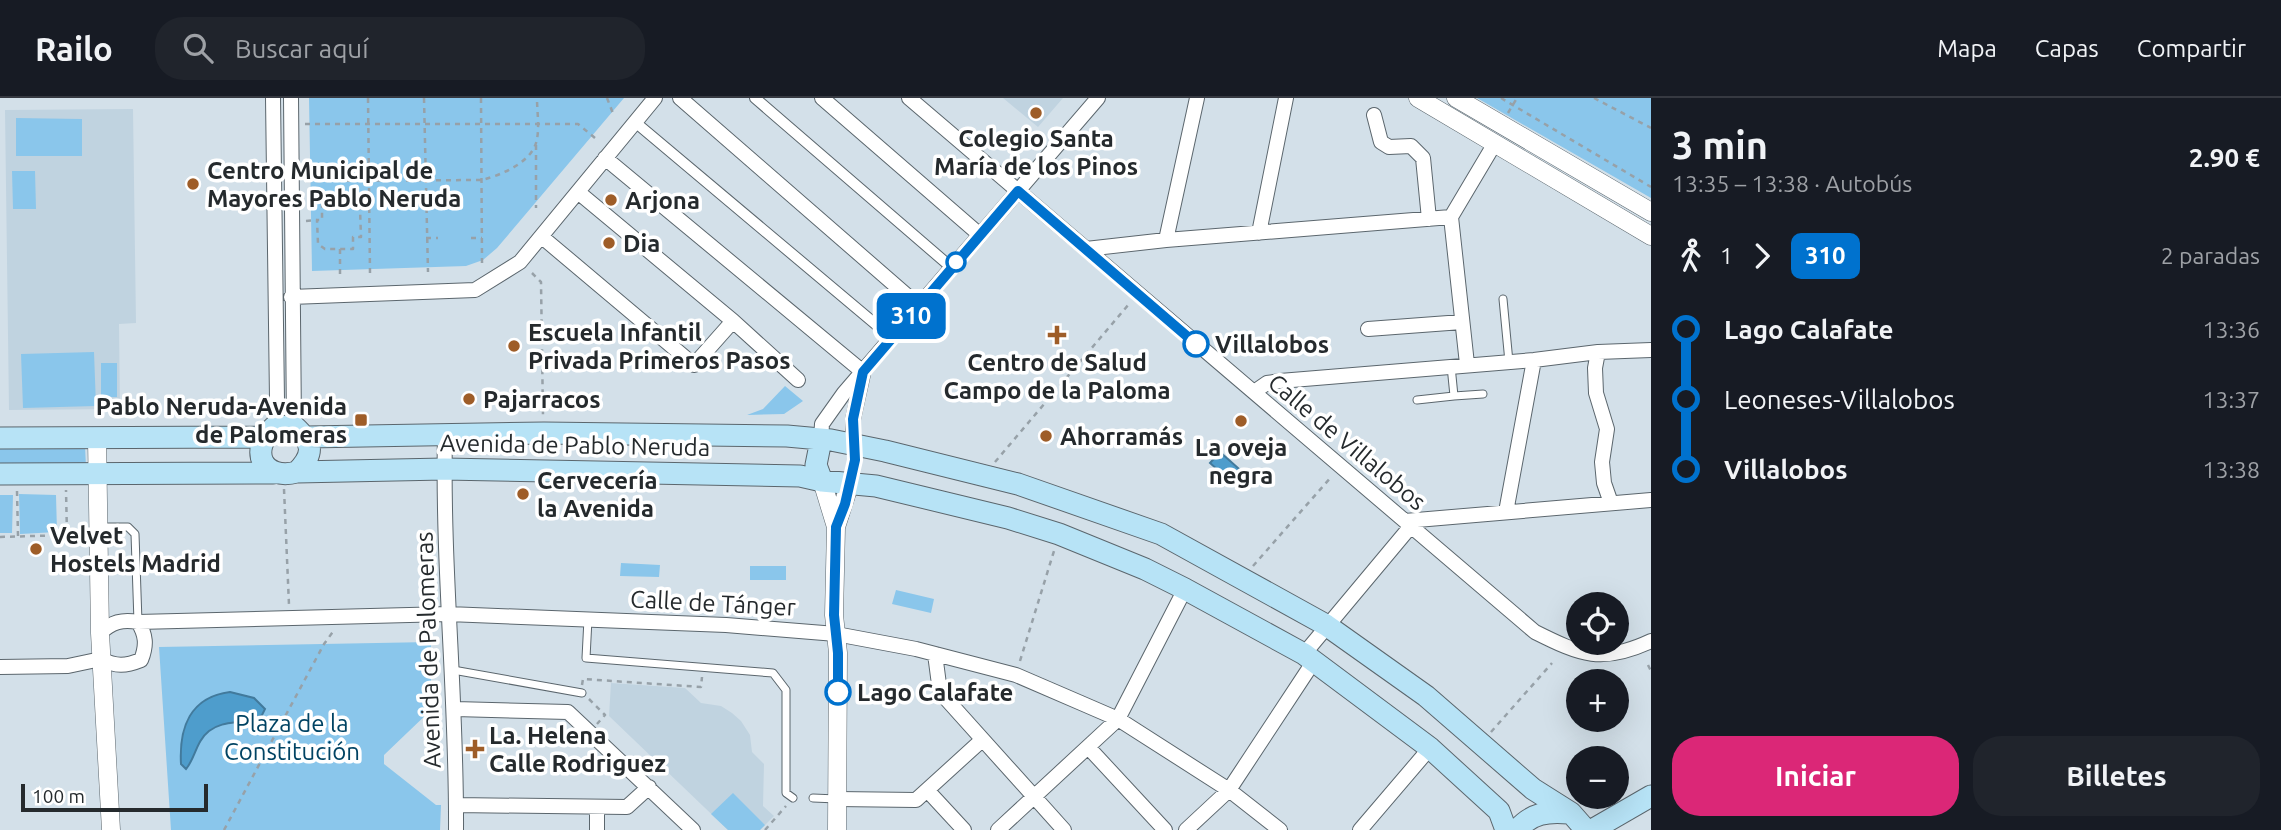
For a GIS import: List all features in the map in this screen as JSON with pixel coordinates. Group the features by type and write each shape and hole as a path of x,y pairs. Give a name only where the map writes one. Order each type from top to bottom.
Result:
{"main road":[{"name":"Avenida de Pablo Neruda","path":"0,438 284,432 445,435 544,433 787,436 853,445"},
{"path":"284,432 310,449 308,461 285,473 262,461 260,446 284,432"},
{"path":"821,440 816,465 822,481"},
{"path":"850,483 855,460 853,445 1018,484 1161,534 1326,625 1426,696 1533,789 1571,813 1586,830"},
{"name":"Avenida de Pablo Neruda","path":"8,474 285,473 444,469 800,476 876,486 1059,534 1145,569 1185,589 1309,658 1430,748 1499,810 1506,830"},
{"path":"1592,830 1651,796"},
{"path":"1517,830 1526,820 1547,811 1571,813"}],"street":[{"path":"273,98 277,378 284,432"},
{"path":"284,432 291,297 291,98"},
{"path":"291,297 475,289 520,262 655,98"},
{"path":"680,98 919,306"},
{"path":"755,98 951,268"},
{"path":"822,98 980,235"},
{"name":"Calle de Villalobos","path":"909,98 1535,632 1579,652 1600,656 1625,652 1651,641"},
{"path":"821,440 822,424 844,393 1098,98"},
{"path":"1166,240 1197,98"},
{"path":"1259,233 1286,98"},
{"path":"1418,98 1651,236"},
{"path":"1456,98 1651,212"},
{"path":"1374,115 1381,142 1389,146 1411,146 1423,158 1429,219"},
{"path":"635,122 892,338"},
{"path":"1467,364 1451,217 1495,143"},
{"path":"605,158 863,372"},
{"path":"578,191 733,321 798,380"},
{"path":"1086,249 1451,217"},
{"path":"542,237 694,365 733,321"},
{"path":"1368,329 1462,322"},
{"path":"1254,392 1267,383 1280,381 1534,360 1598,352 1651,350"},
{"path":"1598,352 1595,368 1596,393 1607,429 1602,462 1604,482 1611,503"},
{"path":"1506,512 1534,360"},
{"path":"853,445 853,419 863,372"},
{"name":"Avenida de Palomeras","path":"445,435 448,614 455,709 456,830"},
{"path":"97,438 100,633 111,830"},
{"path":"822,481 836,527"},
{"path":"837,830 838,653 834,615 836,527 850,483"},
{"path":"1186,830 1229,790 1326,625 1408,523 1651,500"},
{"path":"998,830 1118,719 1185,589"},
{"name":"Calle de Tánger","path":"138,622 448,614 726,625 836,634 934,654 1016,675 1118,719 1229,790 1280,830"},
{"path":"0,667 68,666 101,659 111,664 126,666 141,660 146,648 145,634 138,622 124,619 109,625 100,633"},
{"path":"934,654 940,692 1064,830"},
{"path":"455,709 568,712 693,830"},
{"path":"837,799 916,800 982,740"},
{"path":"1088,747 1165,830"},
{"path":"1360,830 1430,748"},
{"path":"456,805 627,807 649,787"},
{"path":"928,790 964,830"},
{"path":"597,807 597,830"}],"lane":[{"path":"1503,299 1509,362"},
{"path":"1451,366 1454,396"},
{"path":"1417,400 1483,394"},
{"path":"98,527 128,527 135,534 138,622"},
{"path":"588,619 586,658 773,673 786,690 786,793 793,798"},
{"path":"453,670 582,693"},
{"path":"813,798 837,799"}],"path":[{"path":"368,98 370,273"},
{"path":"424,98 428,272"},
{"path":"481,98 482,264"},
{"path":"537,98 537,208"},
{"path":"607,98 614,116"},
{"path":"1501,98 1651,187"},
{"path":"1594,98 1651,128"},
{"path":"305,124 578,124 595,138"},
{"path":"306,181 482,180 498,176 518,165 536,145"},
{"path":"340,181 340,202"},
{"path":"306,220 321,220 322,202 353,203 352,208 360,209 361,237"},
{"path":"317,220 318,244 325,249 353,249 353,237 369,237"},
{"path":"426,237 438,238"},
{"path":"471,238 483,238"},
{"path":"340,248 340,274"},
{"path":"532,273 541,282 544,433"},
{"path":"985,475 1138,294"},
{"path":"1243,578 1341,466"},
{"path":"285,473 289,619"},
{"path":"8,474 18,536"},
{"path":"0,537 67,535 66,488"},
{"path":"1016,675 1059,534"},
{"path":"224,830 324,644 342,618"},
{"path":"1491,732 1552,663"},
{"path":"1648,665 1651,671"},
{"path":"590,732 605,715 582,693 583,679 701,687 703,667"},
{"path":"765,830 793,798"}],"shaded area":[{"name":"Colegio Santa María de los Pinos","path":"1003,98 1063,98 1038,127"},
{"path":"133,109 136,323 119,324 120,409 9,410 5,110"},
{"path":"1220,452 1247,476 1237,487 1210,463"},
{"path":"611,683 685,688 701,703 721,706 732,713 750,735 752,752 764,764 763,806 774,816 760,830 728,830 609,716"},
{"path":"230,692 254,698 265,709 262,715 221,725 209,731 201,740 186,769 181,764 181,751 182,738 190,716 205,700"}],"green space":[{"path":"309,98 624,98 497,248 483,260 466,266 312,271"},
{"path":"1477,98 1651,98 1651,198"},
{"path":"16,118 82,119 82,156 16,156"},
{"path":"12,171 35,171 36,209 13,209"},
{"path":"94,352 96,406 23,408 21,354"},
{"path":"101,363 117,363 117,397 101,397"},
{"path":"785,386 803,401 784,414 747,415 763,409"},
{"path":"85,446 86,467 0,466 0,447"},
{"path":"19,494 56,495 57,532 20,534"},
{"path":"0,495 13,495 12,533 0,533"},
{"path":"621,563 660,565 659,577 620,576"},
{"path":"750,566 786,566 786,580 750,580"},
{"path":"896,590 934,599 931,613 892,604"},
{"name":"Plaza de la Constitución","path":"431,642 431,710 384,755 384,764 436,805 441,805 440,830 171,830 159,647"},
{"path":"733,793 765,825 760,830 728,830 711,814"}],"bus line":[{"name":"310","path":"838,692 834,615 836,527 845,504 855,460 853,419 863,372 1018,191 1196,344"}],"place":[{"name":"Colegio Santa María de los Pinos","path":"1036,113"},
{"name":"Centro Municipal de Mayores Pablo Neruda","path":"193,184"},
{"name":"Arjona","path":"611,200"},
{"name":"Dia","path":"609,243"},
{"name":"Centro de Salud Campo de la Paloma","path":"1057,335"},
{"name":"Villalobos","path":"1196,344"},
{"name":"Escuela Infantil Privada Primeros Pasos","path":"514,346"},
{"name":"Pajarracos","path":"469,399"},
{"name":"Pablo Neruda-Avenida de Palomeras","path":"361,420"},
{"name":"La oveja negra","path":"1241,421"},
{"name":"Ahorramás","path":"1046,436"},
{"name":"Cervecería la Avenida","path":"523,494"},
{"name":"Velvet Hostels Madrid","path":"36,549"},
{"name":"Lago Calafate","path":"838,692"},
{"name":"La. Helena Calle Rodriguez","path":"475,749"}]}
